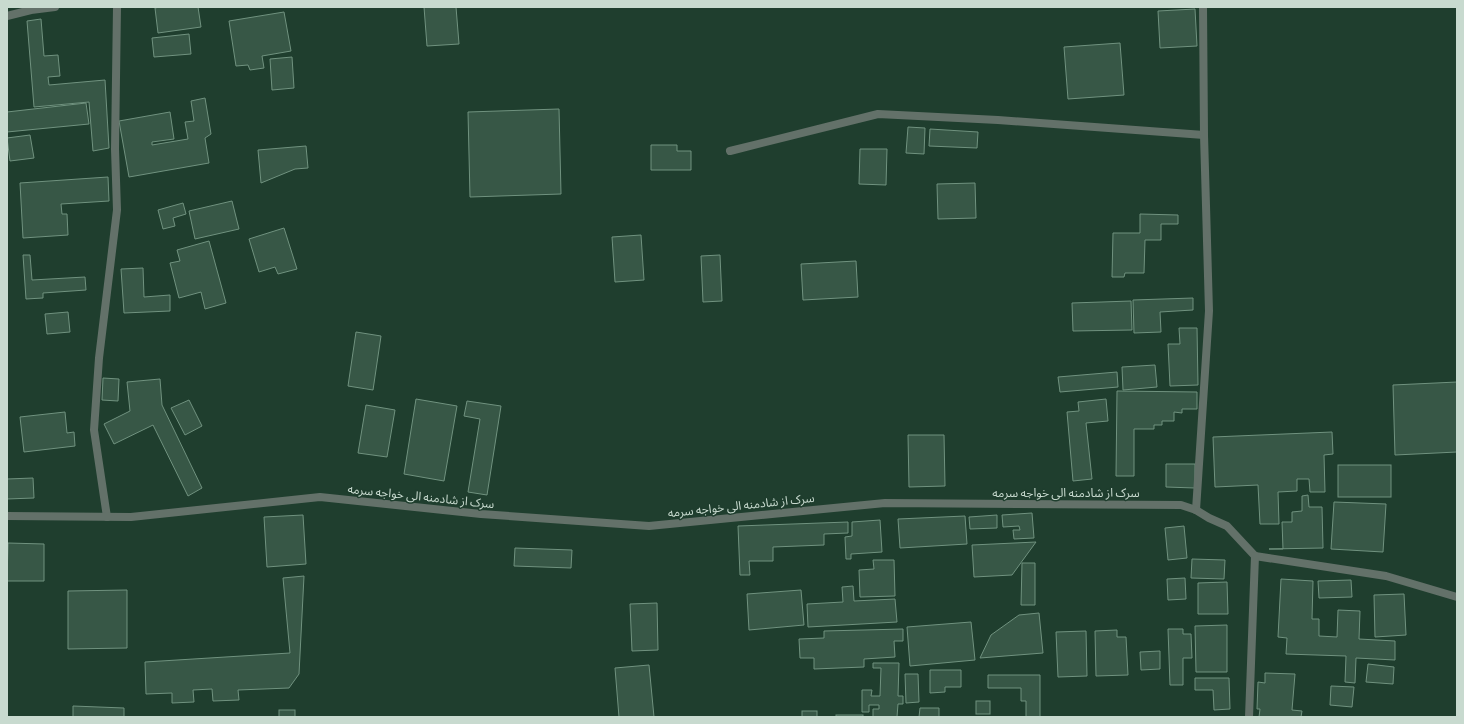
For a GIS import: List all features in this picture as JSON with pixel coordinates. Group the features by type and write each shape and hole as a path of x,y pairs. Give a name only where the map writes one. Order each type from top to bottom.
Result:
{"street":[{"path":"7,16 31,10 55,7"},
{"path":"107,517 94,430 99,358 117,210 115,149 117,7"},
{"path":"1196,510 1209,311 1204,135 1203,7"},
{"path":"730,150 878,114 1006,120 1204,135"},
{"name":"سرک از شادمنه الی خواجه سرمه","path":"7,516 131,517 320,497 480,514 649,526 885,503 1181,505 1196,510 1227,526 1255,556"},
{"path":"1249,717 1255,556 1386,576 1457,597"}],"building":[{"path":"198,7 201,27 158,33 155,8"},
{"path":"424,7 456,7 459,44 427,46"},
{"path":"1195,9 1197,46 1160,48 1158,11"},
{"path":"284,12 291,51 262,56 264,68 250,70 248,65 236,66 229,21"},
{"path":"41,19 44,56 58,55 60,76 48,77 49,85 105,80 109,148 93,151 89,102 34,107 27,21"},
{"path":"189,34 191,54 154,57 152,38"},
{"path":"1120,43 1124,95 1068,99 1064,47"},
{"path":"292,57 294,88 272,90 270,59"},
{"path":"205,98 211,134 205,138 209,163 129,177 119,121 170,112 174,139 152,142 152,145 188,139 185,122 194,121 191,101"},
{"path":"86,103 89,124 7,132 7,112"},
{"path":"559,109 561,194 470,197 468,112"},
{"path":"908,127 925,128 924,154 906,153"},
{"path":"930,129 978,132 977,148 929,146"},
{"path":"30,135 34,158 10,161 7,138"},
{"path":"651,145 677,145 677,151 691,151 691,170 651,170"},
{"path":"306,146 308,168 295,169 261,183 258,150"},
{"path":"860,149 887,149 886,185 859,184"},
{"path":"108,177 109,201 61,204 62,214 67,214 68,235 23,238 20,183"},
{"path":"975,183 976,218 938,219 937,184"},
{"path":"232,201 239,229 195,239 189,211"},
{"path":"183,203 186,214 173,218 175,226 163,229 158,210"},
{"path":"1140,214 1178,215 1178,224 1161,224 1161,240 1145,240 1144,273 1125,273 1124,277 1112,277 1113,233 1140,233"},
{"path":"284,228 297,269 278,274 275,267 259,272 249,239"},
{"path":"641,235 644,280 615,282 612,237"},
{"path":"209,241 226,303 205,309 201,292 179,298 170,263 180,261 177,250"},
{"path":"23,255 30,255 32,280 85,277 86,290 43,293 43,298 26,299"},
{"path":"720,255 722,301 703,302 701,256"},
{"path":"856,261 858,297 803,300 801,264"},
{"path":"143,268 144,297 170,295 170,311 124,313 121,269"},
{"path":"1193,298 1193,310 1160,312 1161,332 1134,333 1133,300"},
{"path":"1131,301 1132,330 1073,331 1072,303"},
{"path":"68,312 70,332 47,334 45,314"},
{"path":"1179,328 1197,328 1198,385 1170,386 1168,344 1180,344"},
{"path":"356,332 381,336 373,390 348,386"},
{"path":"1155,365 1157,387 1123,390 1122,367"},
{"path":"1117,372 1118,387 1060,392 1058,377"},
{"path":"103,378 119,379 118,401 102,400"},
{"path":"160,379 162,405 202,488 188,496 153,425 114,444 104,424 130,411 127,382"},
{"path":"1457,382 1457,452 1395,455 1393,385"},
{"path":"1117,391 1197,392 1197,409 1182,409 1182,413 1174,412 1174,421 1162,421 1162,425 1154,425 1154,429 1134,429 1134,476 1116,476"},
{"path":"416,399 457,406 444,481 404,474"},
{"path":"1106,399 1108,421 1086,423 1092,479 1073,481 1067,412 1079,411 1078,402"},
{"path":"189,400 202,426 185,435 171,408"},
{"path":"467,401 501,406 487,495 468,492 480,419 464,416"},
{"path":"366,405 395,410 387,457 358,453"},
{"path":"65,412 67,433 74,432 75,446 24,452 20,417"},
{"path":"1332,432 1333,454 1324,455 1325,492 1310,492 1309,479 1297,479 1297,491 1278,492 1279,524 1260,524 1258,485 1215,487 1213,437"},
{"path":"908,435 944,435 945,486 909,487"},
{"path":"1166,464 1195,464 1195,488 1166,487"},
{"path":"1338,465 1391,465 1391,497 1338,497"},
{"path":"33,478 34,498 7,499 7,479"},
{"path":"1308,495 1309,507 1322,507 1323,548 1283,549 1282,522 1292,522 1292,512 1302,511 1302,496"},
{"path":"1334,502 1386,504 1383,552 1331,549"},
{"path":"1032,513 1034,538 1014,539 1013,530 1020,530 1019,526 1003,527 1002,515"},
{"path":"303,515 306,564 267,567 264,517"},
{"path":"997,515 997,528 970,529 969,517"},
{"path":"965,516 967,544 900,548 898,519"},
{"path":"880,520 882,552 851,554 851,559 846,559 845,537 852,536 852,522"},
{"path":"848,522 848,533 824,534 824,545 773,547 773,561 749,561 750,575 740,575 738,526"},
{"path":"1184,526 1187,558 1168,560 1165,528"},
{"path":"1036,542 1012,575 974,577 972,545"},
{"path":"8,543 44,544 44,581 7,581"},
{"path":"515,548 572,550 571,568 514,566"},
{"path":"1192,559 1225,560 1224,579 1191,578"},
{"path":"873,560 894,560 895,596 860,597 859,570 874,569"},
{"path":"1022,563 1035,563 1035,605 1021,605"},
{"path":"304,576 299,674 289,688 238,690 239,700 213,701 212,689 193,690 194,702 172,703 172,693 146,694 145,662 290,653 283,578"},
{"path":"1185,578 1186,599 1168,600 1167,579"},
{"path":"1281,579 1313,581 1312,619 1319,619 1319,636 1337,637 1338,610 1360,611 1359,639 1395,641 1395,660 1356,658 1355,683 1345,682 1346,656 1286,654 1287,638 1278,637"},
{"path":"1351,580 1352,597 1319,598 1318,581"},
{"path":"1227,582 1228,614 1198,614 1198,583"},
{"path":"853,586 854,601 895,599 897,622 808,627 807,604 843,602 842,587"},
{"path":"127,590 127,648 68,649 68,591"},
{"path":"801,590 804,625 749,630 747,594"},
{"path":"1404,594 1406,635 1375,637 1374,595"},
{"path":"657,603 658,650 632,651 630,604"},
{"path":"1039,613 1043,653 980,658 991,635 1019,615"},
{"path":"971,622 975,660 910,666 907,627"},
{"path":"1227,625 1227,672 1196,672 1195,626"},
{"path":"903,629 903,641 894,641 895,657 864,659 864,667 814,669 814,658 800,658 799,639 824,638 824,631"},
{"path":"1168,629 1183,629 1183,634 1191,634 1192,658 1183,658 1183,685 1170,685"},
{"path":"1117,630 1117,637 1126,637 1128,675 1096,676 1095,631"},
{"path":"1086,631 1087,676 1058,677 1056,632"},
{"path":"1160,651 1160,669 1141,670 1140,652"},
{"path":"873,663 899,663 898,696 903,696 903,704 898,704 897,717 873,717 873,709 879,709 879,705 869,705 869,712 862,712 862,690 872,690 871,696 880,696 881,668 873,668"},
{"path":"1368,664 1394,667 1393,684 1366,682"},
{"path":"649,665 654,717 619,717 615,668"},
{"path":"930,670 961,670 961,687 945,687 945,692 930,693"},
{"path":"1265,673 1295,674 1292,710 1302,711 1301,717 1259,717 1260,709 1257,709 1258,682 1265,683"},
{"path":"905,674 918,674 919,702 906,703"},
{"path":"988,675 1040,675 1040,717 1026,717 1026,701 1021,701 1021,688 988,688"},
{"path":"1195,678 1229,678 1230,709 1214,710 1213,690 1195,690"},
{"path":"1331,686 1354,687 1352,707 1330,705"},
{"path":"976,701 990,701 990,714 976,714"},
{"path":"73,706 124,708 124,717 73,717"},
{"path":"920,708 939,708 939,717 919,717"},
{"path":"279,710 295,710 295,717 279,717"},
{"path":"802,711 817,711 817,717 802,717"},
{"path":"836,715 863,715 863,717 836,717"}]}
